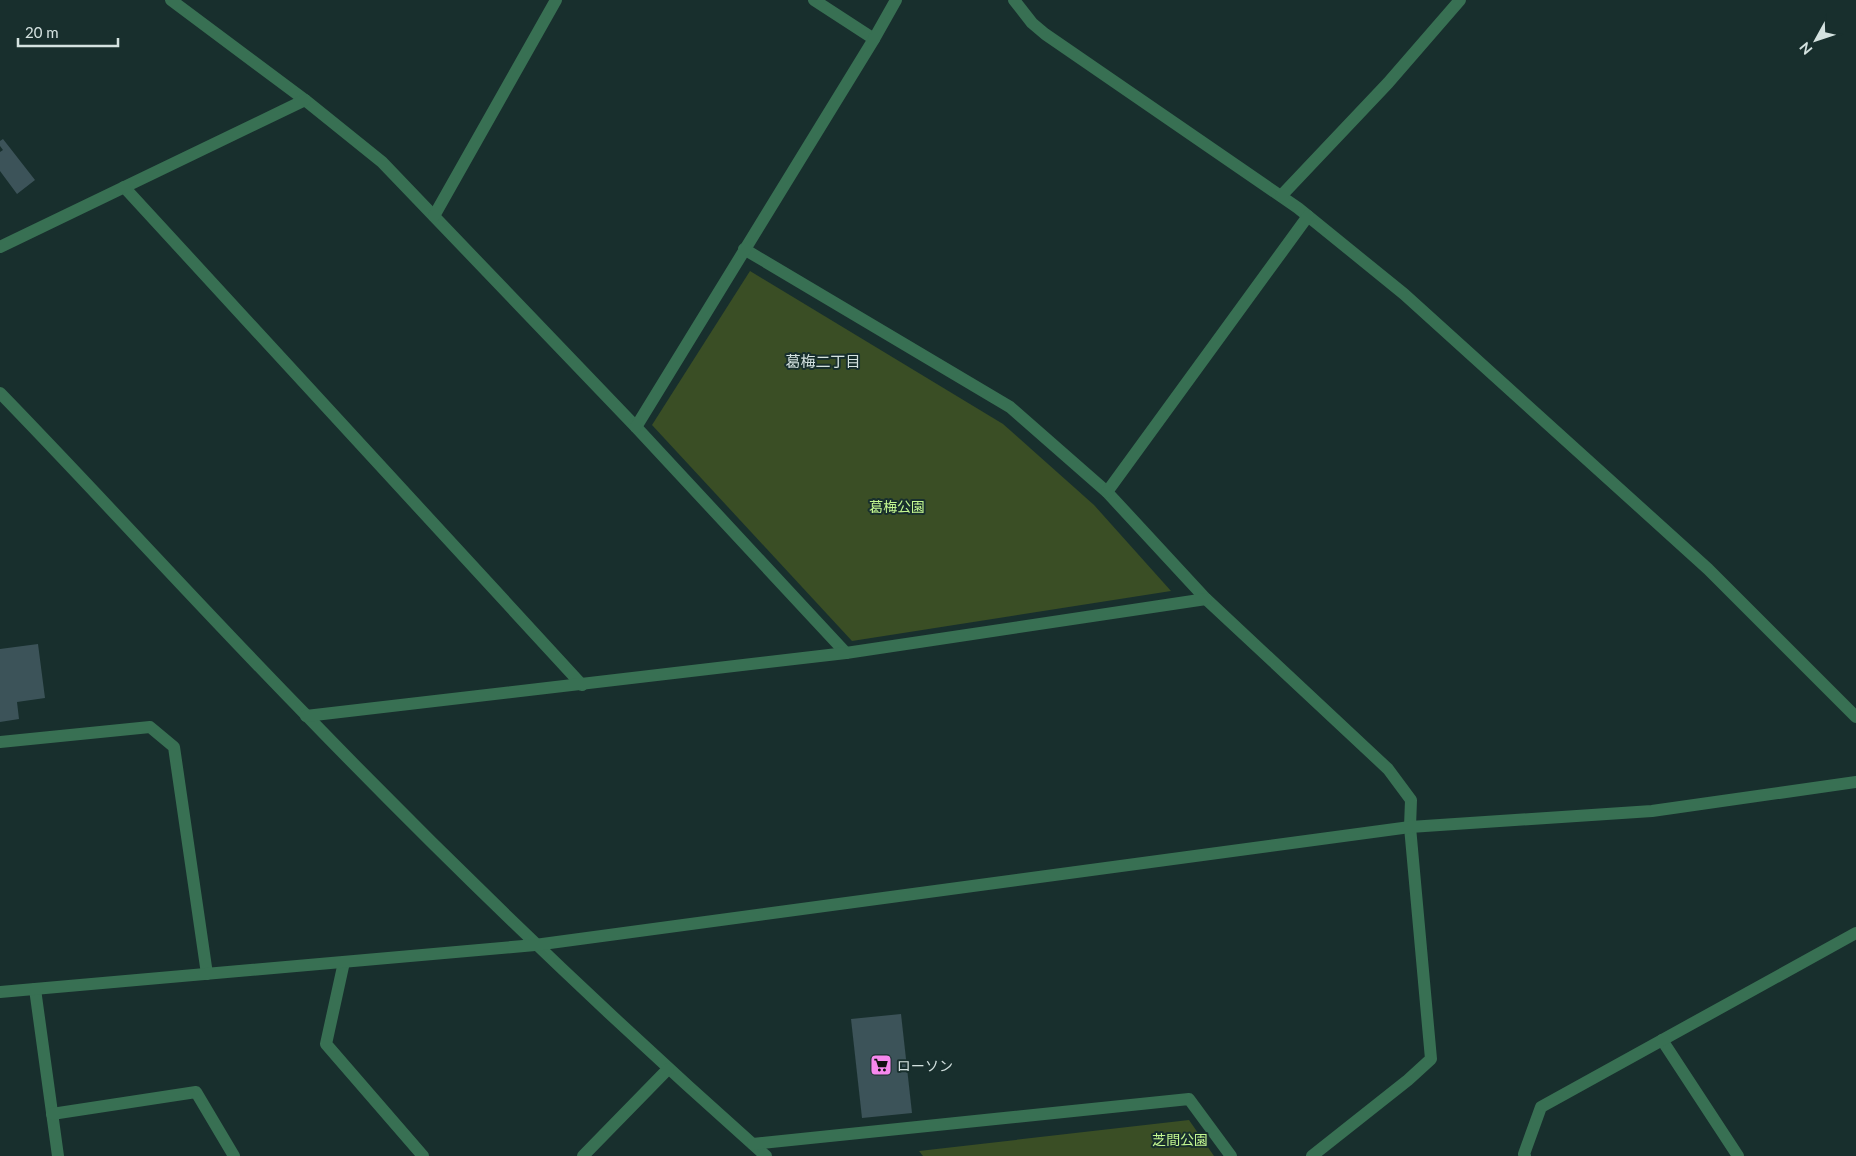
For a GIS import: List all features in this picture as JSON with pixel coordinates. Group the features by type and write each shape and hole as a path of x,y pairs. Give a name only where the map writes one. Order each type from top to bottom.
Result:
{"street":[{"path":"171,0 305,100 382,162 636,427 846,654"},
{"path":"434,216 556,0"},
{"path":"814,0 874,39"},
{"path":"636,427 896,0"},
{"path":"1014,0 1032,23 1045,34 1281,196 1404,294 1693,555 1856,717"},
{"path":"1281,196 1388,84 1460,0"},
{"path":"0,247 305,100"},
{"path":"124,187 582,685"},
{"path":"1107,492 1308,216"},
{"path":"744,249 1010,407 1107,492 1206,599 1388,769 1411,800 1410,827 1431,1059 1408,1080 1312,1156"},
{"path":"0,393 306,716 535,945 668,1069 766,1156"},
{"path":"306,716 846,654 1206,599"},
{"path":"0,742 150,727 174,747 207,974"},
{"path":"0,992 535,945 1410,827 1652,811 1856,782"},
{"path":"1525,1156 1524,1154 1541,1106 1856,933"},
{"path":"344,962 326,1044 423,1156"},
{"path":"35,989 58,1156"},
{"path":"1662,1040 1738,1156"},
{"path":"583,1156 668,1069"},
{"path":"52,1114 196,1092 234,1156"},
{"path":"753,1144 1189,1099 1231,1156"}],"green space":[{"name":"葛梅公園","path":"750,271 1003,424 1094,505 1171,591 852,641 652,425"},
{"name":"芝間公園","path":"1189,1120 1214,1156 923,1156 919,1151"}],"building":[{"path":"3,139 35,180 17,194 0,171 0,152 3,150 0,146 0,141"},
{"path":"38,644 45,698 17,702 19,719 0,722 0,649"},
{"path":"901,1014 912,1113 862,1118 851,1019"}],"place":[{"name":"ローソン","path":"881,1065"}],"district":[{"name":"葛梅二丁目","path":"823,361"}]}
